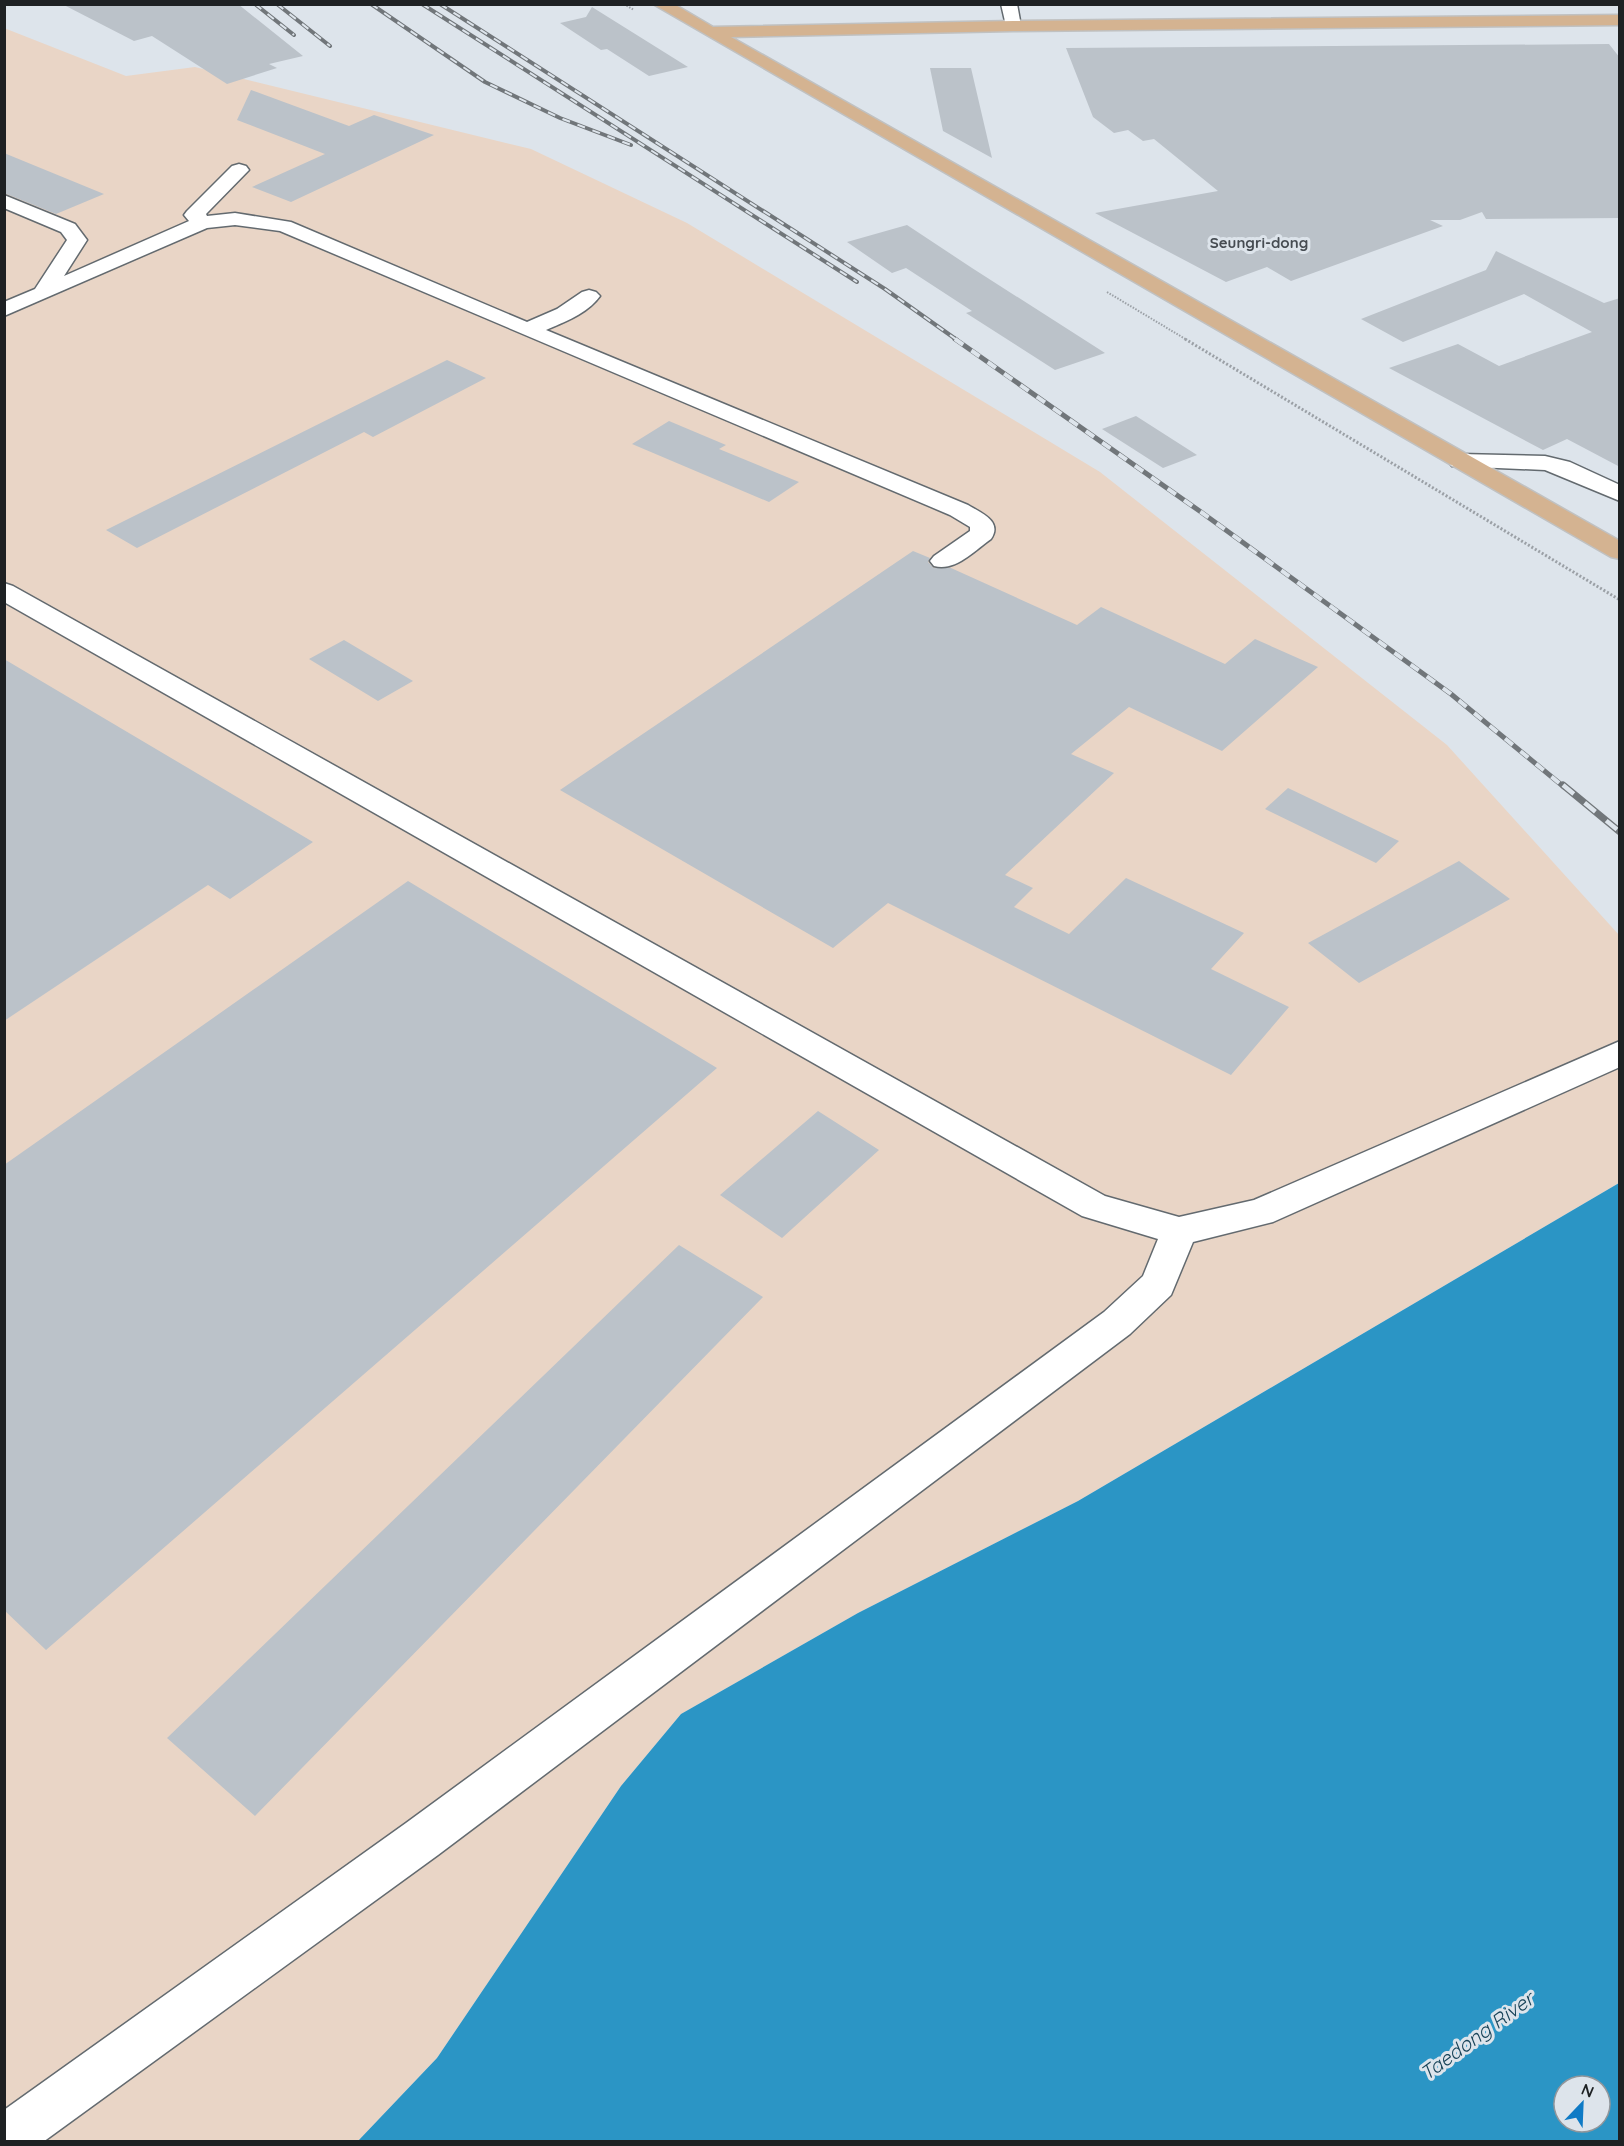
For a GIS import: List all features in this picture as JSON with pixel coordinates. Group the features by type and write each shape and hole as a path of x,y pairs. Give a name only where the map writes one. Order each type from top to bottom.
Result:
{"main road":[{"path":"661,4 1620,552"},
{"path":"708,32 1013,26 1620,20"}],"street":[{"path":"1009,4 1013,26"},
{"path":"203,222 194,215 239,170"},
{"path":"4,201 68,228 77,240 43,292"},
{"path":"4,310 203,222 235,219 284,226 526,330 959,510 982,524 982,534 944,561"},
{"path":"526,330 565,314 589,296"},
{"path":"1460,461 1545,463 1562,467 1620,494"},
{"path":"4,591 1094,1206 1179,1231 1261,1212 1620,1053"},
{"path":"4,2140 422,1839 1117,1323 1158,1285 1179,1231"}],"path":[{"path":"624,4 634,10"},
{"path":"1102,288 1620,600"}],"shaded area":[{"path":"4,28 126,76 195,67 531,149 687,223 1100,472 1447,745 1619,935 1619,1183 1078,1501 858,1613 681,1714 621,1786 437,2058 358,2141 5,2141"}],"water":[{"name":"Taedong River","path":"1619,1183 1619,2141 358,2141 437,2058 621,1786 681,1714 858,1613 1078,1501"}],"building":[{"path":"62,4 238,4 303,56 269,64 277,68 227,84 152,36 134,41"},
{"path":"592,7 688,67 649,76 607,49 601,50 560,23 586,17"},
{"path":"1609,44 1620,58 1620,218 1486,219 1482,212 1460,220 1430,220 1443,226 1291,281 1267,267 1226,282 1095,213 1218,191 1154,139 1143,141 1128,130 1114,133 1093,117 1066,48"},
{"path":"930,68 971,68 992,158 943,131"},
{"path":"251,90 349,126 374,115 434,135 291,202 252,187 325,154 237,120"},
{"path":"4,153 104,194 56,214 4,193"},
{"path":"907,225 1105,353 1055,370 966,313 972,311 906,268 892,273 847,242"},
{"path":"1496,251 1604,303 1620,298 1620,467 1567,439 1543,450 1389,368 1458,344 1499,366 1592,332 1524,294 1403,342 1361,319 1486,270"},
{"path":"447,360 486,378 373,437 364,432 137,548 106,530"},
{"path":"1136,416 1197,455 1163,468 1102,429"},
{"path":"669,421 726,445 719,449 799,482 769,502 632,444"},
{"path":"913,551 930,558 928,562 934,568 951,568 1077,625 1101,607 1225,664 1255,639 1318,667 1222,751 1129,707 1071,754 1114,773 1005,875 1033,888 1014,907 1069,934 1126,878 1244,933 1211,969 1289,1007 1231,1075 888,903 833,948 560,790"},
{"path":"344,640 413,681 378,701 309,659"},
{"path":"4,659 313,842 230,899 208,885 4,1021"},
{"path":"1288,788 1399,841 1376,863 1265,809"},
{"path":"1459,861 1510,899 1359,983 1308,943"},
{"path":"408,881 717,1068 46,1650 4,1610 4,1165"},
{"path":"818,1111 879,1150 782,1238 720,1195"},
{"path":"679,1245 763,1297 255,1816 167,1738"}],"railway":[{"path":"255,4 294,35"},
{"path":"277,4 330,46"},
{"path":"371,4 485,82 560,118 631,145"},
{"path":"422,4 857,282"},
{"path":"440,4 885,289 957,340"},
{"path":"955,339 1201,512 1451,694 1564,787"},
{"path":"1563,785 1620,832"}],"district":[{"name":"Seungri-dong","path":"1259,243"}]}
